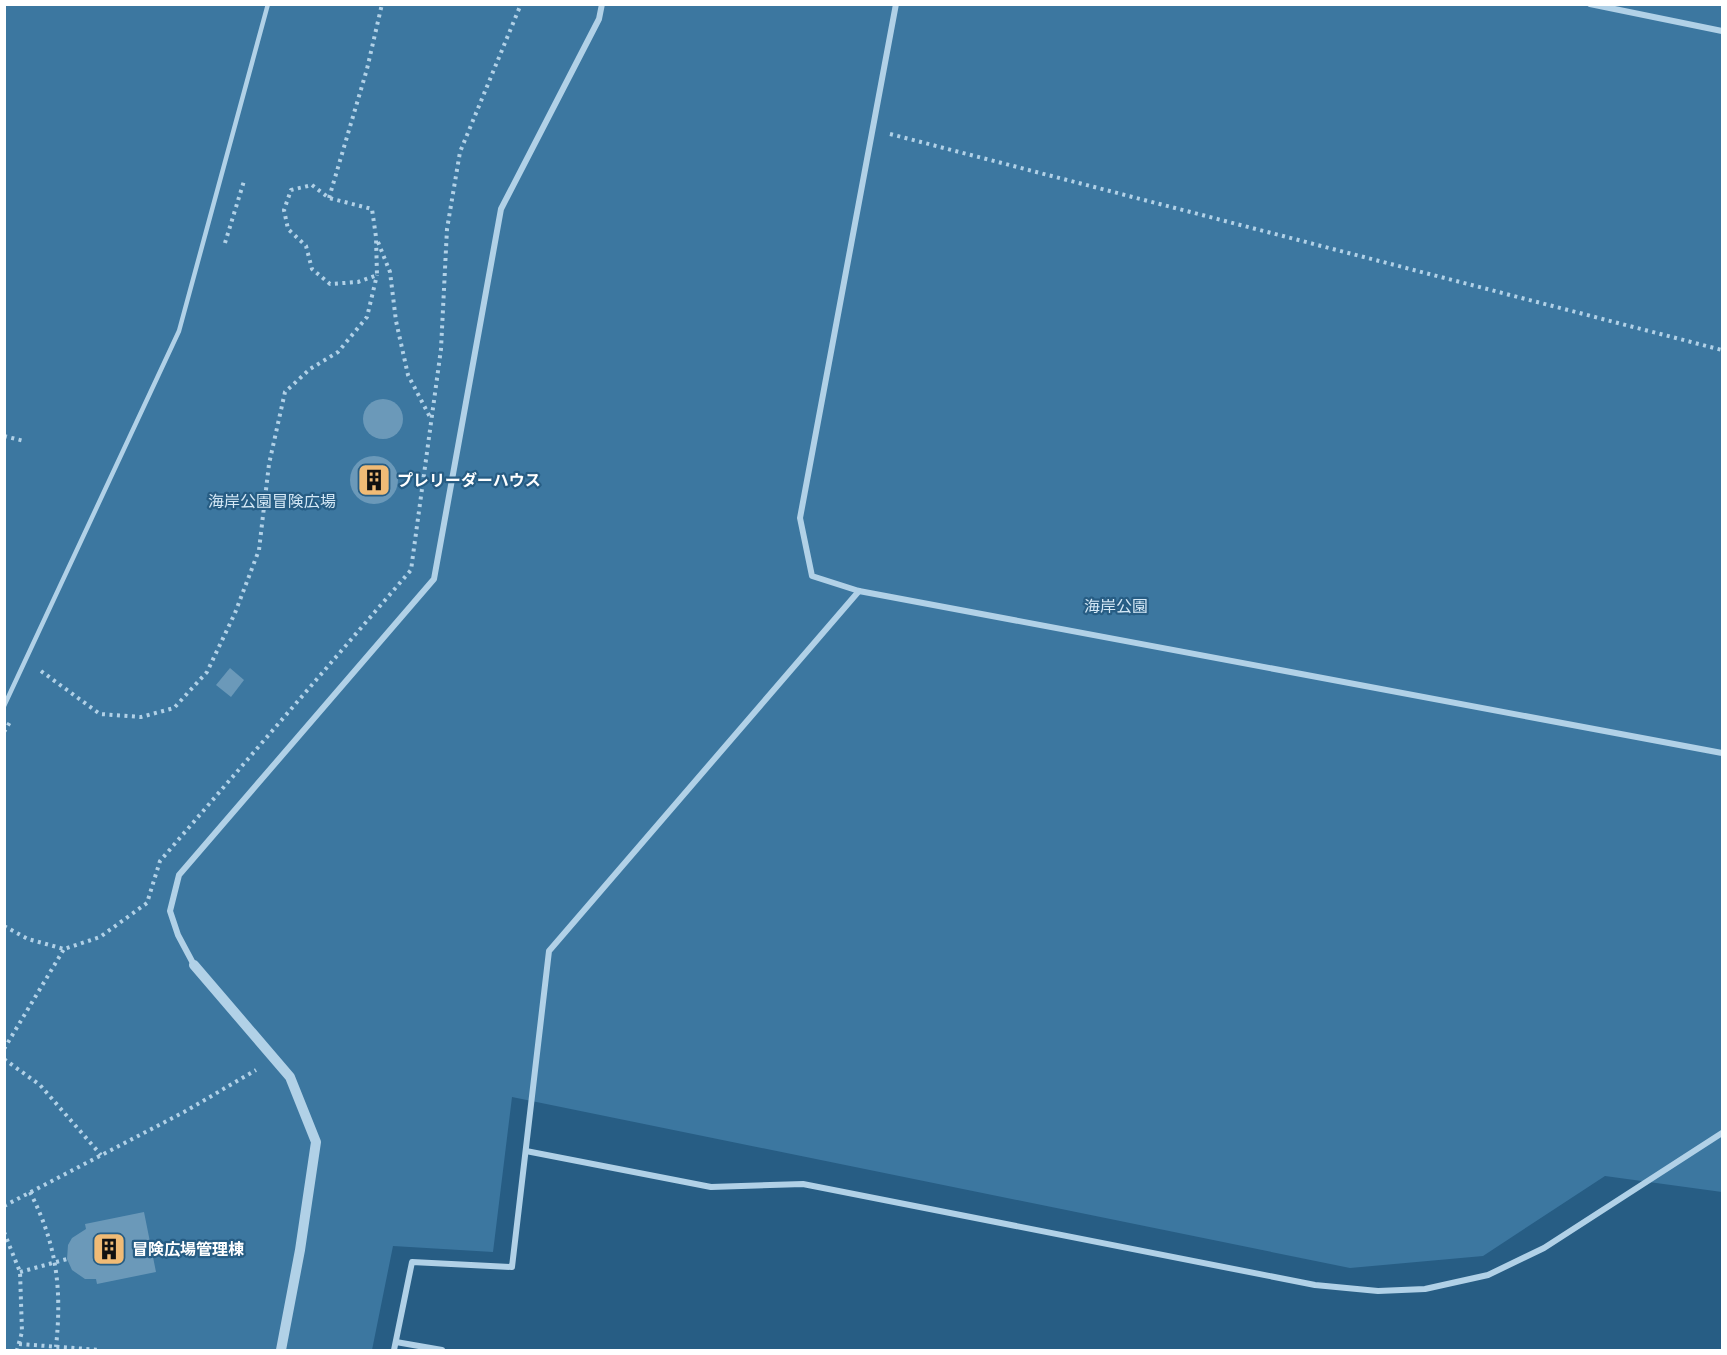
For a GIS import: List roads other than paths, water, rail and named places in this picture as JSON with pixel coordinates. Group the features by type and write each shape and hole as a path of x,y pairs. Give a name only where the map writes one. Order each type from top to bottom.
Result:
{"street":[{"path":"281,1350 300,1250 316,1142 290,1077 194,965 178,936 170,911 179,875 434,579 501,209 598,19 602,4"},
{"path":"896,4 800,518 812,576 859,591 1722,753"},
{"path":"1590,4 1722,31"},
{"path":"394,1350 412,1262 512,1267 549,951 859,591"},
{"path":"526,1151 711,1187 803,1184 1315,1285 1378,1291 1425,1289 1477,1277 1525,1257 1544,1248 1722,1133"},
{"path":"396,1342 442,1350"}],"lane":[{"path":"4,706 178,332 268,4"}],"place":[{"name":"プレリーダーハウス","path":"374,480"},
{"name":"冒険広場管理棟","path":"109,1249"}],"park label":[{"name":"海岸公園冒険広場","path":"272,501"},
{"name":"海岸公園","path":"1116,606"}]}
